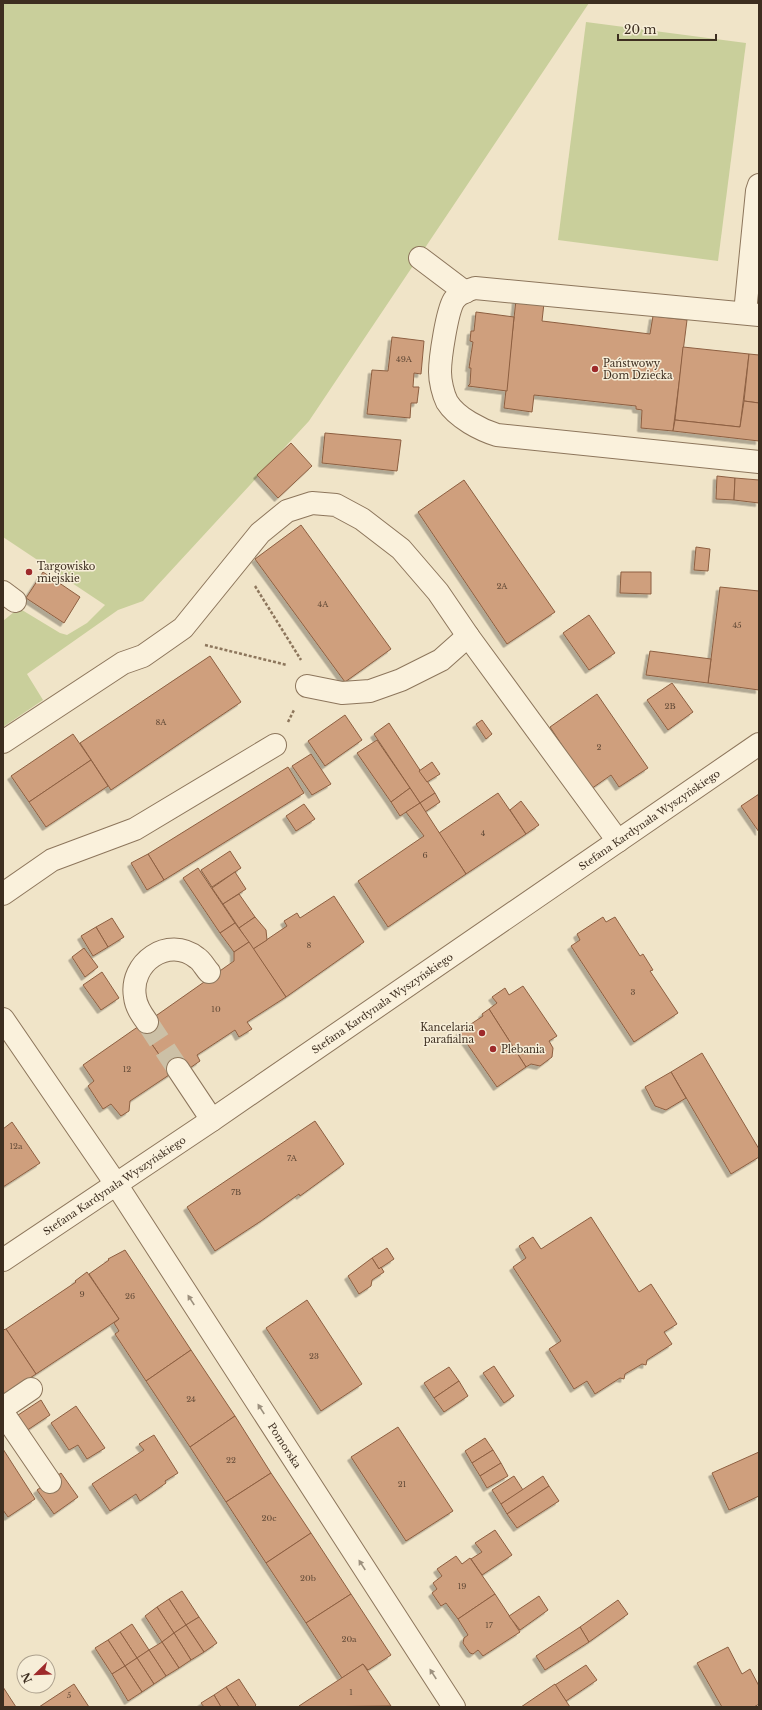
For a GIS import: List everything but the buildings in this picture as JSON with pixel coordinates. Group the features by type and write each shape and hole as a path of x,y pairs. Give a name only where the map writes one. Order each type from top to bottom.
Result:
{"street":[{"path":"759,185 757,191 752,314 475,288 465,292 455,299 448,315 440,372 447,402 462,417 480,430 498,435 759,462"},
{"path":"420,258 465,292"},
{"path":"3,742 122,663 143,656 183,628 260,533 287,510 312,503 336,505 362,519 401,550 438,592 468,636 618,841"},
{"path":"305,678 342,693 370,691 401,680 440,660 468,636"},
{"name":"Stefana Kardynała Wyszyńskiego","path":"3,1260 212,1120 759,744"},
{"path":"3,894 52,860 135,828 275,745"},
{"path":"147,1022 135,998 134,986 137,973 146,961 158,952 173,949 187,952 198,958 209,972"},
{"name":"Pomorska","path":"3,1019 116,1184 454,1707"},
{"path":"178,1069 212,1120"},
{"path":"3,1408 31,1389"},
{"path":"3,1413 50,1482"}],"path":[{"path":"239,559 300,659 305,678 275,745"},
{"path":"171,637 305,678"}],"green space":[{"path":"3,3 589,3 309,421 143,601 118,610 27,674 43,700 3,727 3,621 14,612 22,610 60,633 67,635 87,623 105,605 3,537"},
{"path":"586,22 746,43 718,261 558,240"}],"tunnel":[{"path":"147,1022 178,1069"}],"place":[{"name":"Państwowy Dom Dziecka","path":"595,369"},
{"name":"Targowisko miejskie","path":"29,572"},
{"name":"Kancelaria parafialna","path":"482,1033"},
{"name":"Plebania","path":"493,1049"}]}
